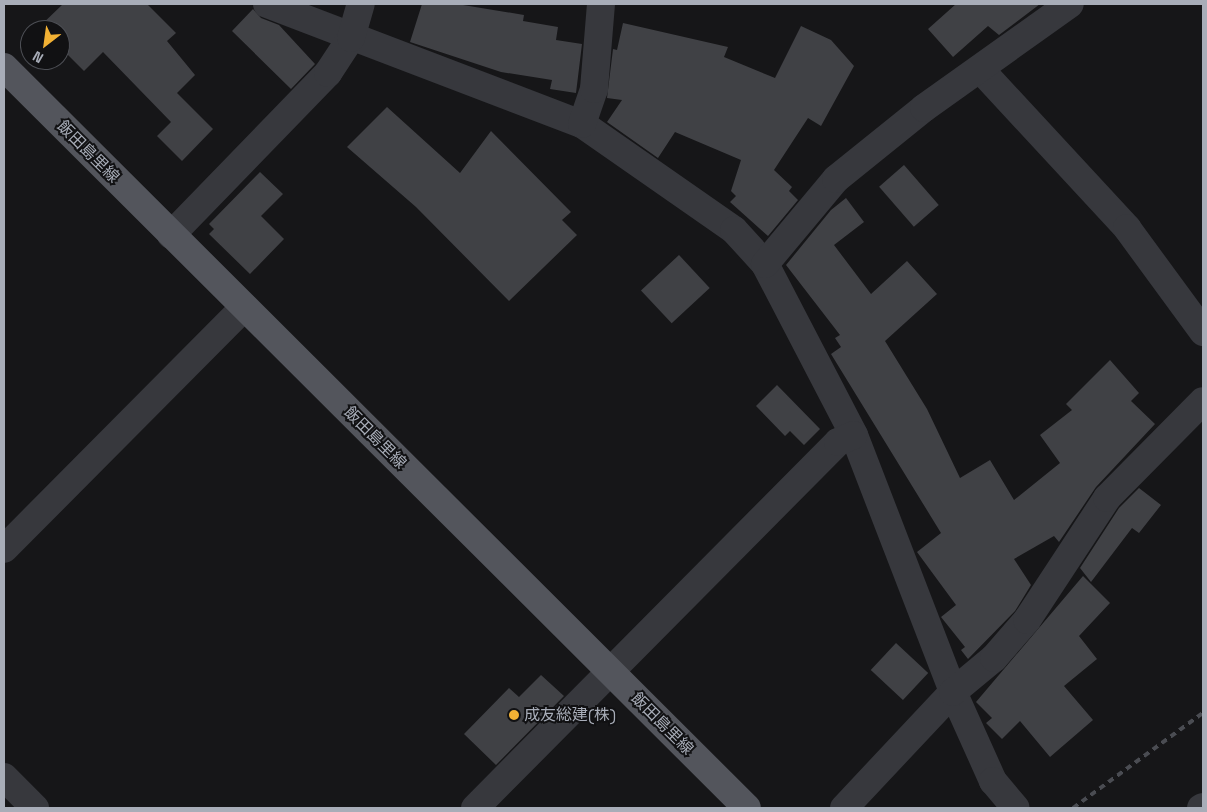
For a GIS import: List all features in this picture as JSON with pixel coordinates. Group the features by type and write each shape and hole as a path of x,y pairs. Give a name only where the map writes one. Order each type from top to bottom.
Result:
{"main road":[{"name":"飯田島里線","path":"4,67 747,808"}],"street":[{"path":"267,4 351,38 582,124 734,230 765,264 854,435 953,692 993,781 1016,808"},
{"path":"171,235 328,73 351,38 361,4"},
{"path":"582,124 594,89 601,4"},
{"path":"765,264 836,179 980,69 1070,4"},
{"path":"980,69 1127,228 1203,332"},
{"path":"4,549 244,307"},
{"path":"844,808 953,692 994,658 1027,620 1107,498 1203,400"},
{"path":"475,808 838,442 854,435"},
{"path":"4,777 35,808"}],"building":[{"path":"63,4 147,4 176,33 167,41 195,75 177,93 213,129 182,161 157,136 171,122 103,52 84,71 70,57 70,20 46,20"},
{"path":"422,4 457,4 524,15 523,21 558,27 556,40 582,44 576,93 550,89 552,80 501,72 410,42"},
{"path":"956,4 1040,4 999,35 988,26 953,57 928,29"},
{"path":"253,9 261,18 279,25 315,64 291,89 232,31"},
{"path":"623,23 728,47 724,57 775,78 801,26 831,40 854,66 821,126 808,118 774,170 792,187 789,191 798,200 768,236 730,202 736,196 731,191 741,160 675,132 658,158 607,122 622,100 607,98 613,49 617,50"},
{"path":"387,107 460,173 491,131 571,212 562,220 577,235 509,301 416,207 347,147"},
{"path":"904,165 939,205 914,227 879,187"},
{"path":"260,172 283,194 261,216 284,239 250,274 209,234 214,229 209,224"},
{"path":"846,198 864,222 834,245 871,294 907,261 937,294 885,341 927,409 960,478 990,460 1014,500 1060,463 1040,435 1072,410 1066,404 1110,360 1139,393 1131,401 1155,424 1096,487 1059,542 1054,536 1014,559 1031,585 1015,611 968,659 961,650 965,647 941,617 956,605 917,552 941,533 831,354 841,347 835,338 840,335 786,265 831,210"},
{"path":"679,255 710,288 672,323 641,290"},
{"path":"777,385 820,429 804,445 790,431 785,436 756,406"},
{"path":"1139,488 1161,505 1139,533 1132,528 1091,582 1080,568 1119,508"},
{"path":"1083,576 1110,603 1079,636 1097,659 1064,686 1093,720 1050,757 1020,721 1002,739 986,723 992,718 976,702"},
{"path":"896,643 928,673 903,700 871,670"},
{"name":"成友総建(株)","path":"541,675 564,696 496,765 464,734 509,688 519,697"}],"railway":[{"path":"1073,808 1203,713"}],"place":[{"name":"成友総建(株)","path":"514,715"}]}
